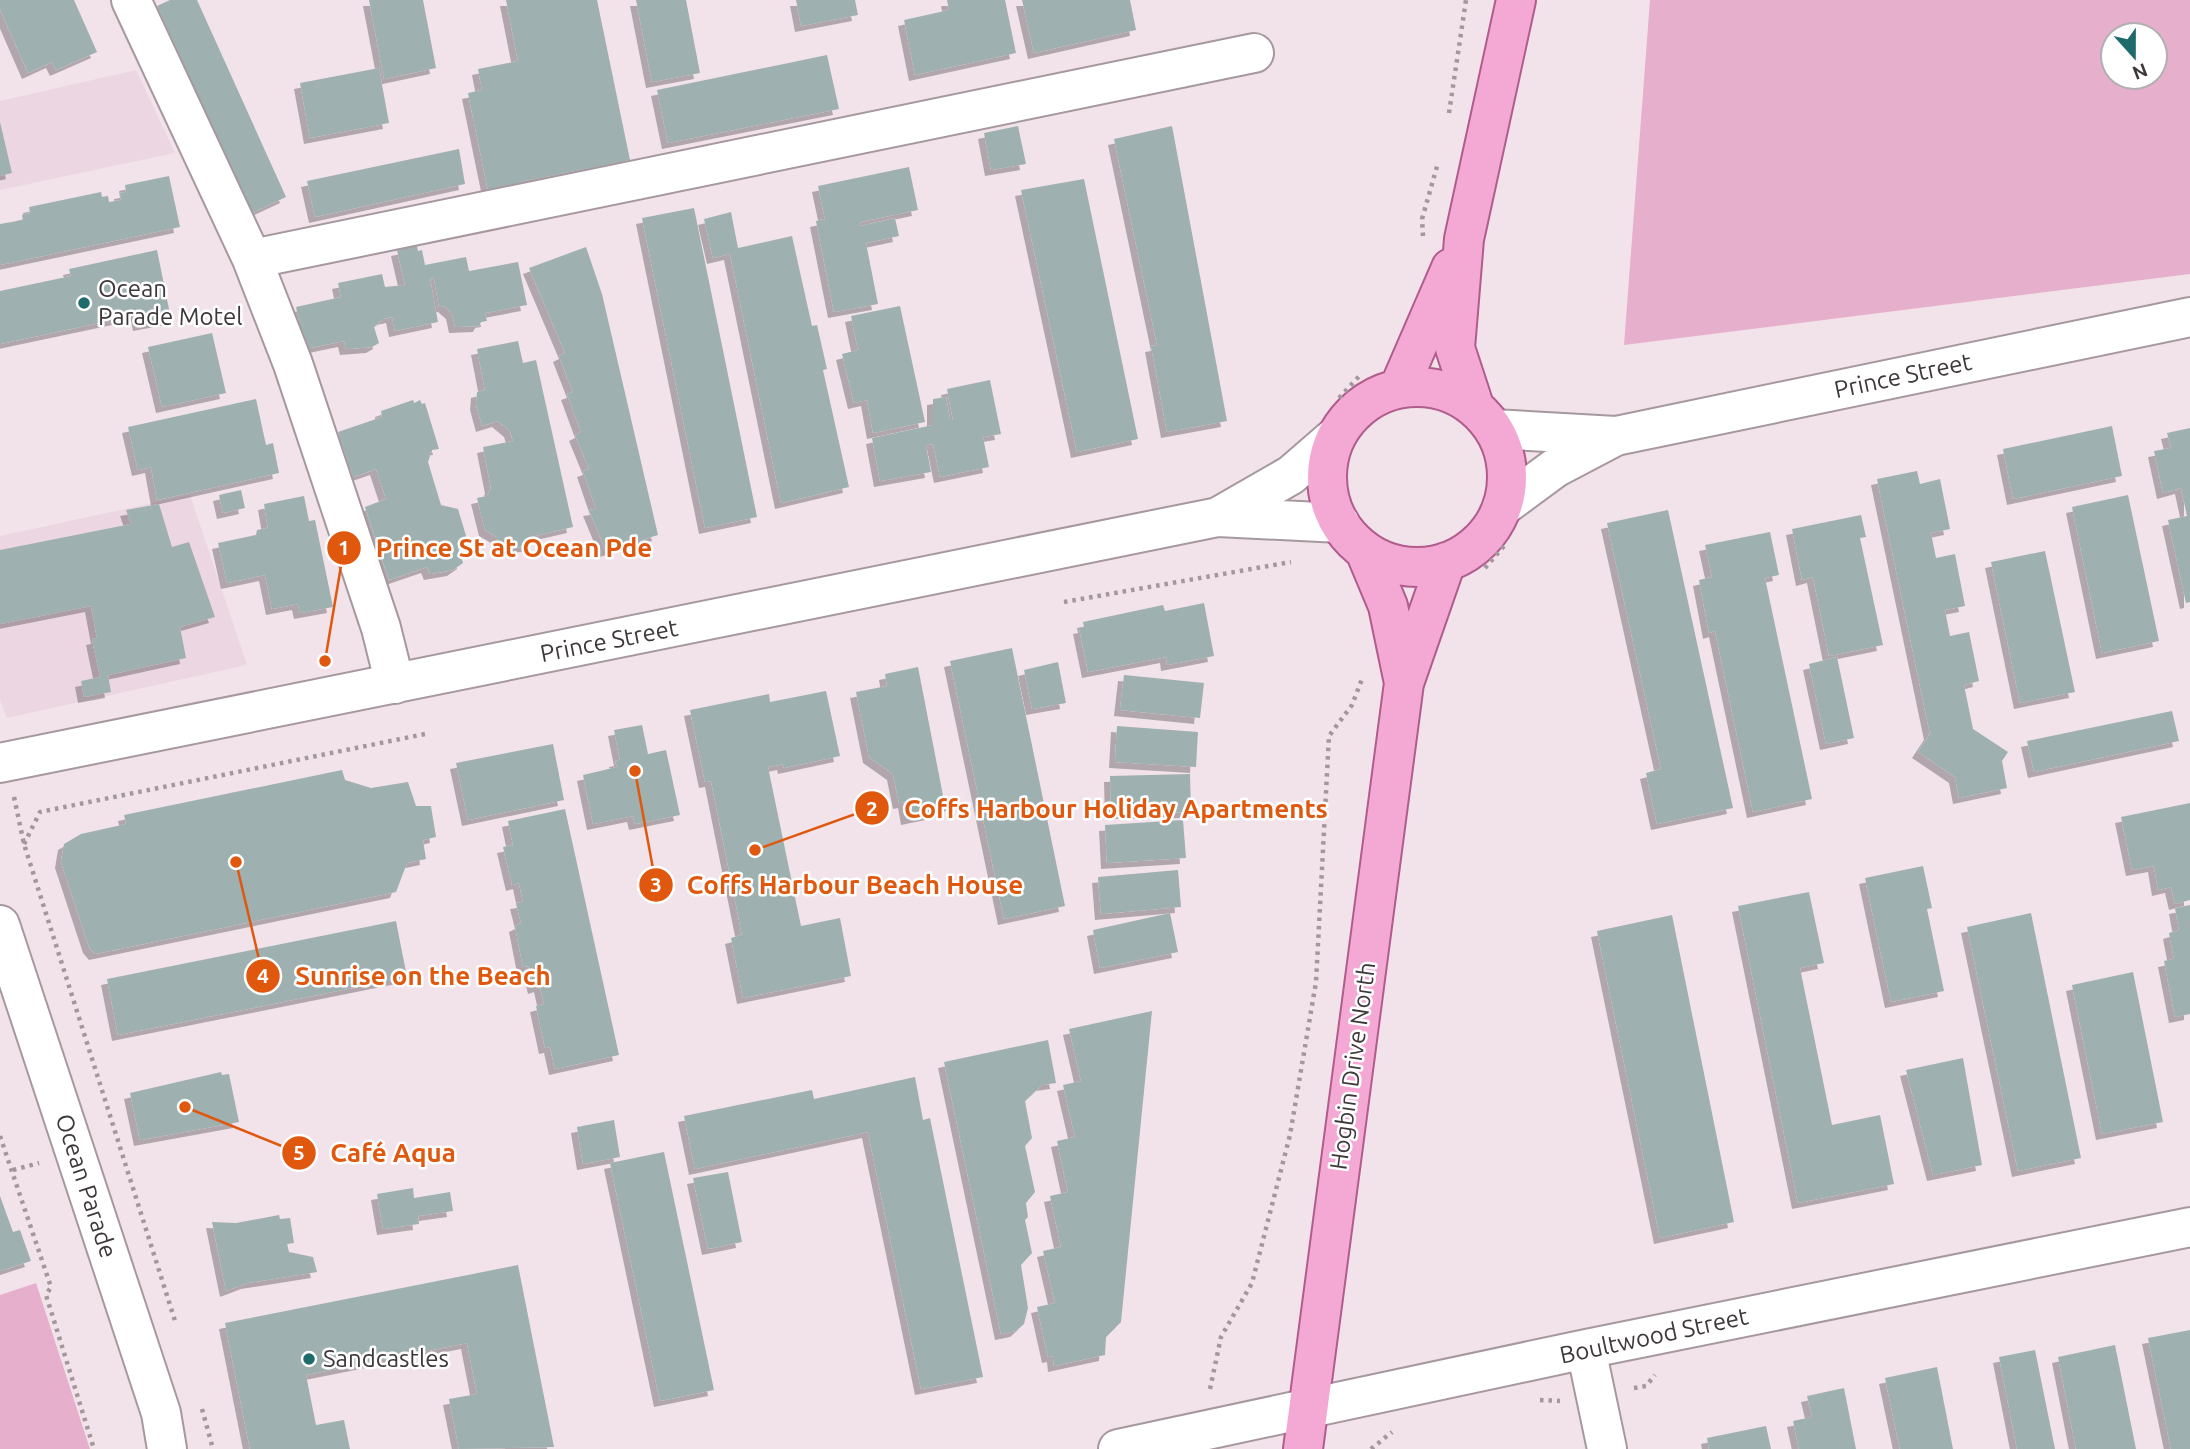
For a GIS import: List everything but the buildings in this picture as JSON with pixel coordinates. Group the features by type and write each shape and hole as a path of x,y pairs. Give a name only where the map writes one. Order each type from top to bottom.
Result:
{"main road":[{"path":"1484,418 1451,393 1425,387 1399,388 1374,398 1351,414 1336,419 1327,465 1328,495 1339,523 1365,551 1391,563 1462,570 1470,549 1489,531 1506,525 1505,454 1484,418 1455,348 1464,239 1516,0"},
{"path":"1399,388 1464,239"},
{"name":"Hogbin Drive North","path":"1303,1449 1404,683 1388,606 1365,551"},
{"name":"Hogbin Drive North","path":"1404,683 1462,570"}],"street":[{"path":"131,0 252,259 293,364 380,628 395,684"},
{"path":"252,259 1254,52"},
{"name":"Prince Street","path":"1506,525 1555,468 1616,436 2190,317"},
{"name":"Prince Street","path":"1484,418 1616,436"},
{"name":"Prince Street","path":"1219,517 1291,475 1336,419"},
{"name":"Prince Street","path":"7,780 395,684 1219,517 1339,523"},
{"name":"Ocean Parade","path":"0,925 161,1413 167,1449"},
{"name":"Boultwood Street","path":"1118,1449 1307,1411 1586,1349 2190,1227"},
{"path":"1586,1349 1607,1449"}],"path":[{"path":"1447,126 1466,0"},
{"path":"1423,243 1422,219 1441,152"},
{"path":"1336,419 1367,366"},
{"path":"1462,570 1499,551 1506,525"},
{"path":"1064,602 1281,562 1300,562"},
{"path":"1207,1402 1221,1337 1252,1283 1290,1135 1316,982 1329,736 1352,705 1365,669"},
{"path":"24,844 40,812 425,734"},
{"path":"7,780 24,844 180,1338"},
{"path":"0,1136 51,1287 46,1296 94,1449"},
{"path":"13,1170 50,1159"},
{"path":"201,1404 213,1449"}],"shaded area":[{"path":"1650,0 2190,0 2190,274 1624,345"},
{"path":"136,70 175,153 0,190 0,101"},
{"path":"190,495 247,665 7,718 0,700 0,536"},
{"path":"36,1283 90,1449 0,1449 0,1295"}],"place":[{"name":"Ocean Parade Motel","path":"84,303"},
{"name":"Prince St at Ocean Pde","path":"325,661"},
{"name":"Coffs Harbour Beach House","path":"635,771"},
{"name":"Coffs Harbour Holiday Apartments","path":"755,850"},
{"name":"Sunrise on the Beach","path":"236,862"},
{"name":"Café Aqua","path":"185,1107"},
{"name":"Sandcastles","path":"309,1359"}]}
